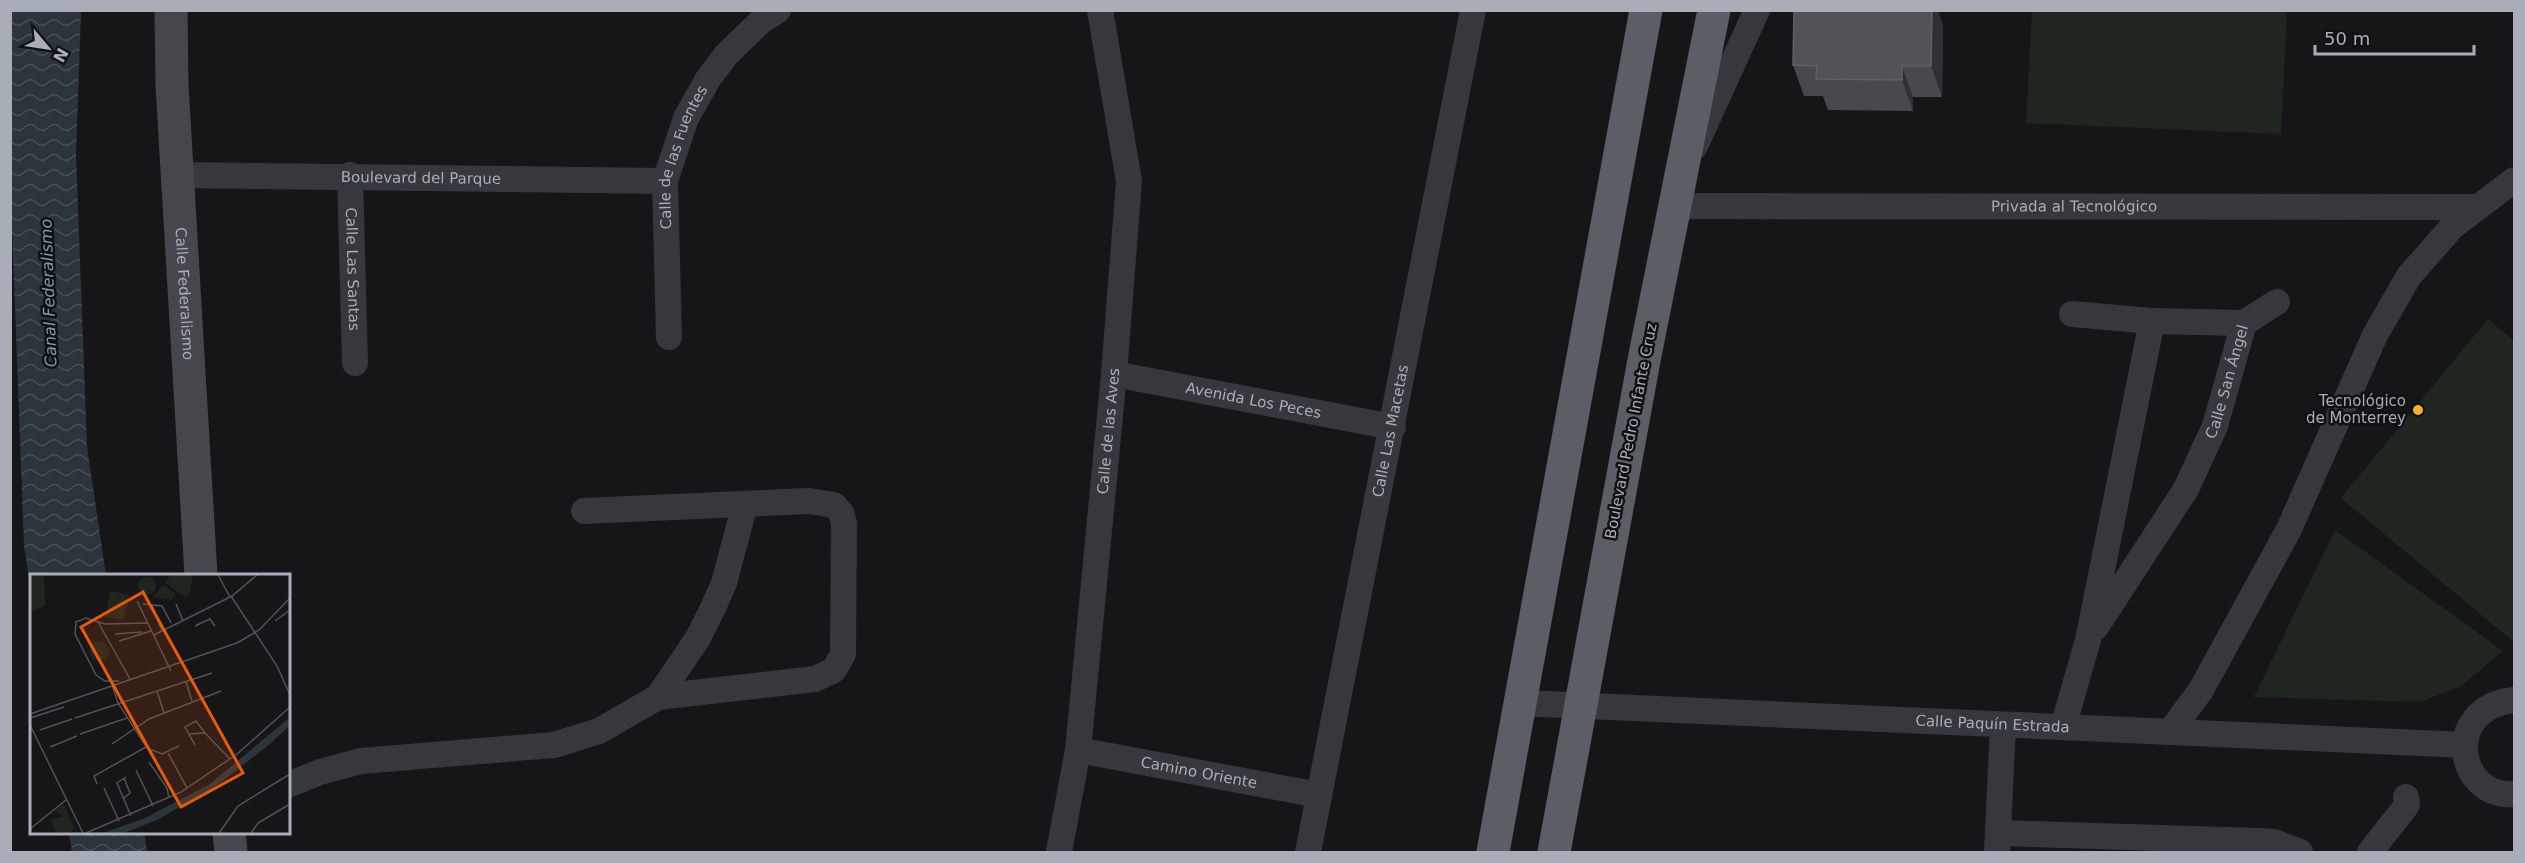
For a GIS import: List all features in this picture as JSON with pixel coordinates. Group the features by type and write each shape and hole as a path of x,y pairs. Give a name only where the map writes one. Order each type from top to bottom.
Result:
{"highway":[{"path":"1493,852 1646,10"},
{"name":"Boulevard Pedro Infante Cruz","path":"1554,852 1676,195 1714,10"}],"main road":[{"name":"Calle Federalismo","path":"171,10 172,85 201,574"},
{"path":"229,833 231,852"}],"street":[{"name":"Calle de las Fuentes","path":"669,337 665,181 686,118 708,79 745,35 778,10"},
{"name":"Calle de las Aves","path":"1059,852 1078,750 1114,374 1129,182 1100,10"},
{"name":"Calle Las Macetas","path":"1308,852 1473,10"},
{"path":"1676,195 1757,10"},
{"name":"Boulevard del Parque","path":"177,175 350,175 665,181"},
{"name":"Calle Las Santas","path":"350,175 355,363"},
{"path":"2170,732 2201,690 2289,529 2328,438 2393,301 2409,276 2452,227 2514,180"},
{"name":"Privada al Tecnológico","path":"1676,195 2477,207"},
{"path":"2244,323 2277,302"},
{"path":"2072,314 2152,321"},
{"name":"Calle San Ángel","path":"2064,728 2088,640 2152,321 2244,323 2215,426 2186,489 2088,640"},
{"name":"Avenida Los Peces","path":"1114,374 1393,427"},
{"path":"290,784 320,772 361,761 554,745 599,731 658,697 815,679 825,676 840,662 843,654 844,539 841,513 834,505 823,502 584,511"},
{"path":"658,697 698,638 712,610 724,583 745,504"},
{"path":"2514,700 2499,701 2484,709 2472,721 2465,745 2469,767 2478,781 2492,791 2514,794"},
{"name":"Calle Paquín Estrada","path":"1521,703 2465,745"},
{"path":"2003,725 1998,843 2258,841 2274,842 2300,852"},
{"name":"Camino Oriente","path":"1078,750 1319,795"},
{"path":"2370,852 2407,805 2406,797"}],"shaded area":[{"path":"2032,11 2287,11 2281,134 2026,123"},
{"path":"2488,319 2514,341 2514,642 2341,498"},
{"path":"2335,530 2503,651 2461,686 2421,702 2254,697"}],"water":[{"name":"Canal Federalismo","path":"10,11 81,11 76,154 87,447 106,574 30,574 30,585 24,546 11,202"},
{"path":"69,833 144,833 147,852 72,852"}],"building":[{"path":"1794,10 1932,10 1931,66 1902,66 1902,80 1816,79 1817,66 1793,65"}],"place":[{"name":"Tecnológico de Monterrey","path":"2418,410"}]}
